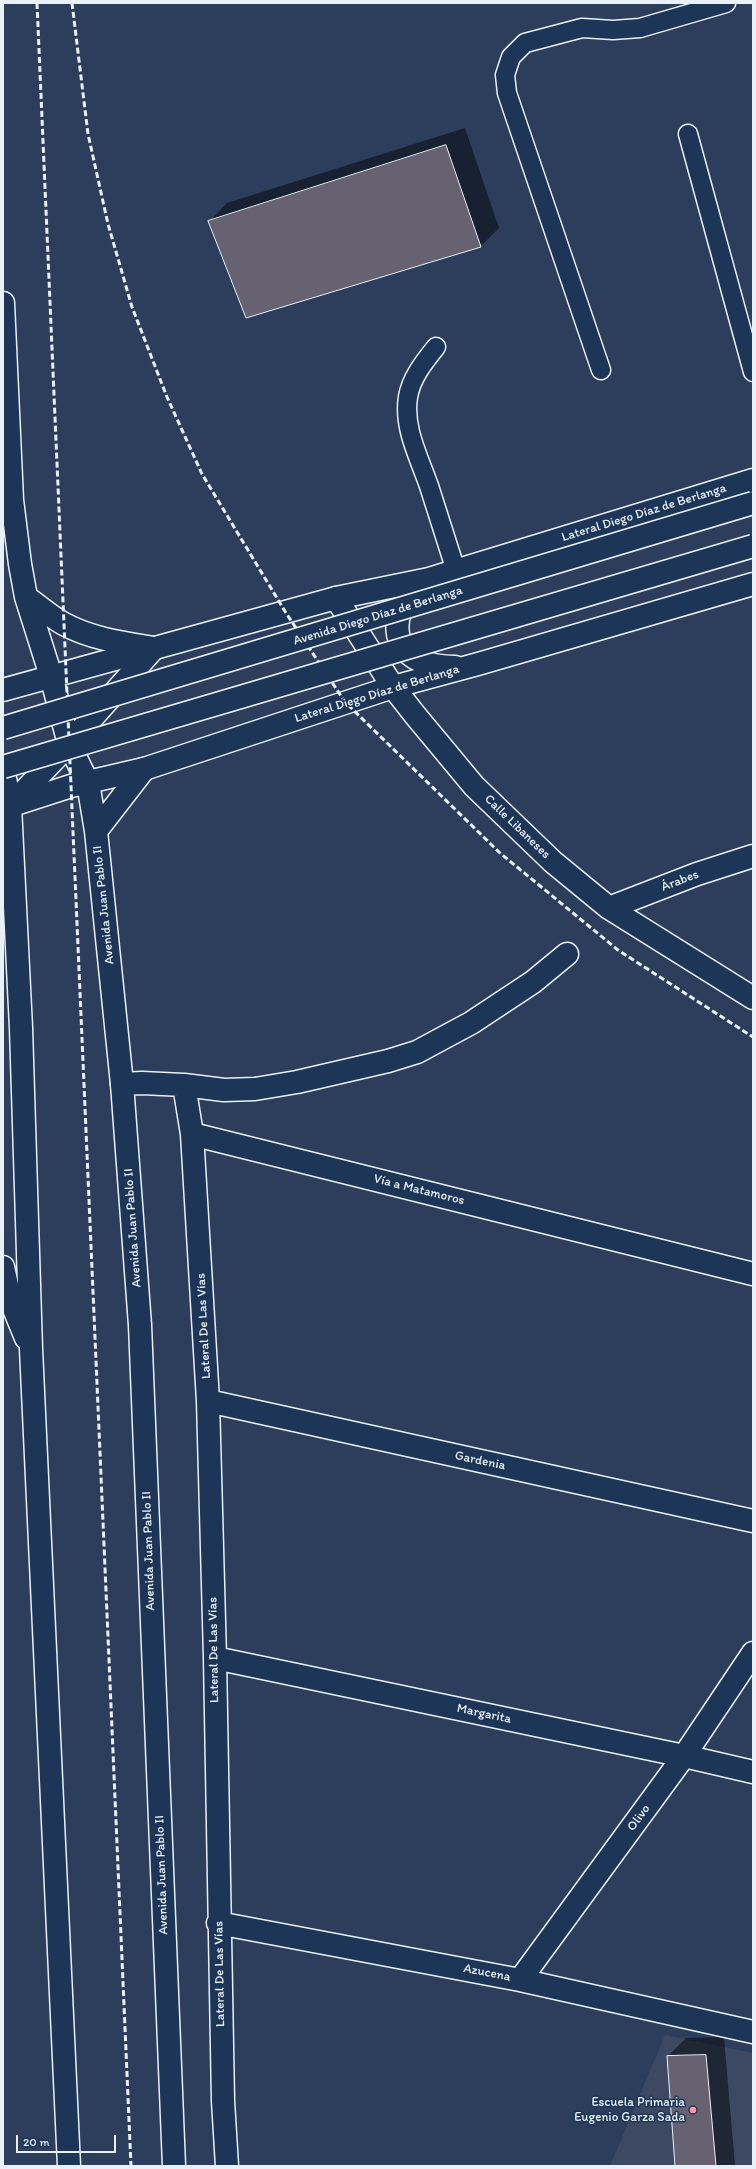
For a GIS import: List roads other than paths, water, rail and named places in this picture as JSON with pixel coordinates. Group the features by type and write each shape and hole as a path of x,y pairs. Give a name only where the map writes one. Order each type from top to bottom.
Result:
{"street":[{"name":"Avenida Juan Pablo II","path":"3,303 12,500 26,597 51,676 69,744 88,783 96,831 122,1084 140,1325 174,2166"},
{"name":"Lateral Diego Díaz de Berlanga","path":"3,690 336,598 429,579 753,480"},
{"name":"Avenida Diego Díaz de Berlanga","path":"3,728 753,503"},
{"path":"69,2166 31,1348 22,1028 3,767 753,546"},
{"path":"429,579 406,601 399,614 396,627 401,644 418,659 434,665 457,667 478,664"},
{"name":"Lateral Diego Díaz de Berlanga","path":"6,807 71,786 144,769 393,687 478,664 753,584"},
{"path":"26,597 64,624 88,634 110,642 154,648"},
{"name":"Calle Libaneses","path":"336,598 393,687 474,786 553,862 609,908 753,998"},
{"path":"6,807 69,744 154,648"},
{"path":"96,831 144,769"},
{"name":"Árabes","path":"609,908 697,874 753,856"},
{"path":"122,1084 142,1083 184,1085 224,1090 255,1089 388,1061 417,1052 471,1023 533,982 567,954"},
{"path":"184,1085 192,1134"},
{"name":"Vía a Matamoros","path":"192,1134 753,1274"},
{"name":"Lateral De Las Vías","path":"192,1134 208,1401 215,1658 218,1923 223,2101 227,2166"},
{"path":"3,1267 10,1299 31,1348"},
{"name":"Gardenia","path":"208,1401 753,1521"},
{"name":"Olivo","path":"520,1980 684,1756 753,1653"},
{"name":"Margarita","path":"215,1658 684,1756 753,1772"},
{"name":"Azucena","path":"218,1923 520,1980 753,2032"}],"lane":[{"path":"601,370 507,93 505,75 512,57 525,43 582,28 613,30 640,28 726,3"},
{"path":"688,134 753,372"},
{"path":"436,347 416,373 408,396 407,411 409,430 456,571"}],"railway":[{"path":"37,3 131,2166"},
{"path":"72,3 88,134 108,224 132,307 167,397 202,474 286,613 345,702 500,853 618,950 753,1037"}],"place":[{"name":"Escuela Primaria Eugenio Garza Sada","path":"693,2110"}]}
